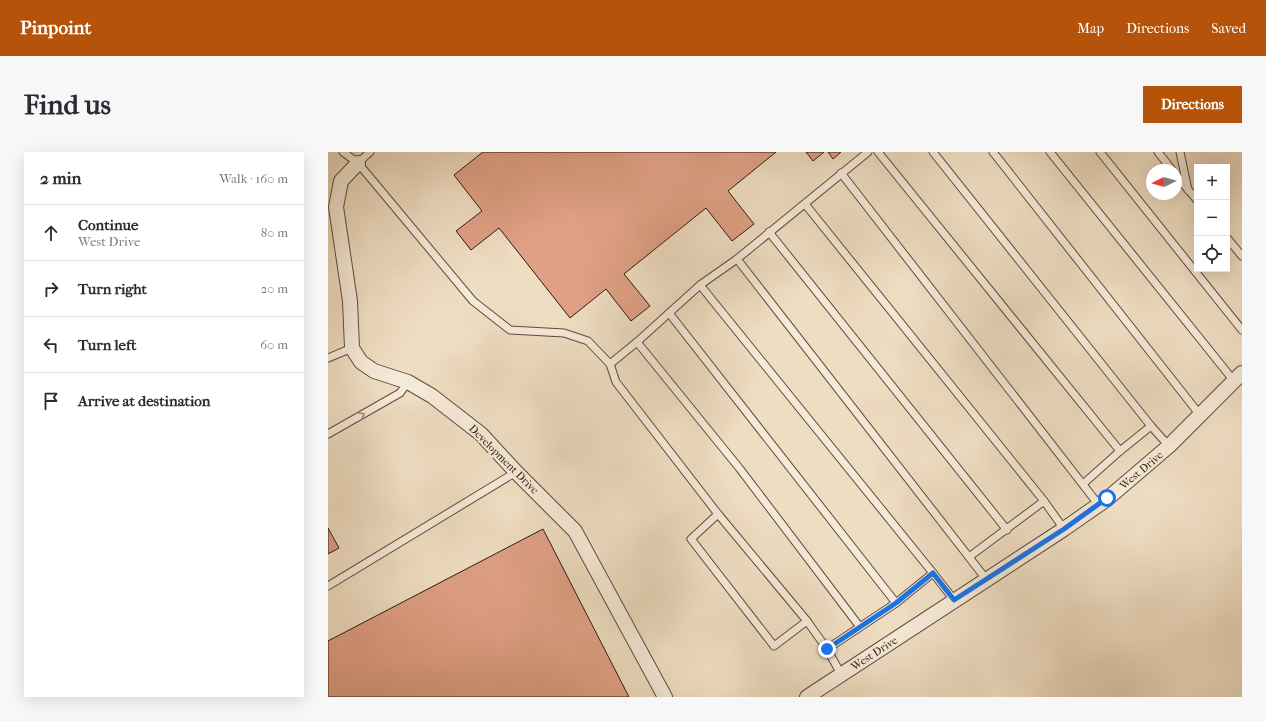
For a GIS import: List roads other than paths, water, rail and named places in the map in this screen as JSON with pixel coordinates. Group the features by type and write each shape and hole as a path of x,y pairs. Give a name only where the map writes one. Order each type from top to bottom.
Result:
{"street":[{"path":"352,348 350,301 336,207 341,181 358,163"},
{"name":"Development Drive","path":"352,348 361,362 374,371 408,382 432,396 481,434 516,472 575,531 665,697"},
{"name":"West Drive","path":"807,697 1064,529 1098,504 1169,446 1238,377"}],"lane":[{"path":"343,152 358,163 473,301 510,330 564,333 588,341 610,364 616,382 718,514 807,621 827,649 841,674"},
{"path":"358,163 370,152"},
{"path":"610,364 669,314 700,285 737,259 868,152"},
{"path":"878,152 1120,451"},
{"path":"933,152 1151,426 1169,446"},
{"path":"993,152 1200,415"},
{"path":"1050,152 1238,377"},
{"path":"1100,152 1242,330"},
{"path":"1158,152 1167,164"},
{"path":"1180,152 1188,190"},
{"path":"841,173 1098,504"},
{"path":"1182,182 1194,197"},
{"path":"805,204 1044,501 1064,529"},
{"path":"769,232 1006,530"},
{"path":"1230,242 1242,256"},
{"path":"737,259 986,579"},
{"path":"700,285 954,600"},
{"path":"669,314 896,603"},
{"path":"637,342 740,469 860,627"},
{"path":"328,358 352,348"},
{"path":"328,434 400,392 408,382"},
{"path":"1083,484 1151,426"},
{"path":"328,586 516,472"},
{"path":"969,557 1044,501"},
{"path":"718,514 691,539 774,646 807,621"},
{"path":"827,649 896,603 933,573"}]}
